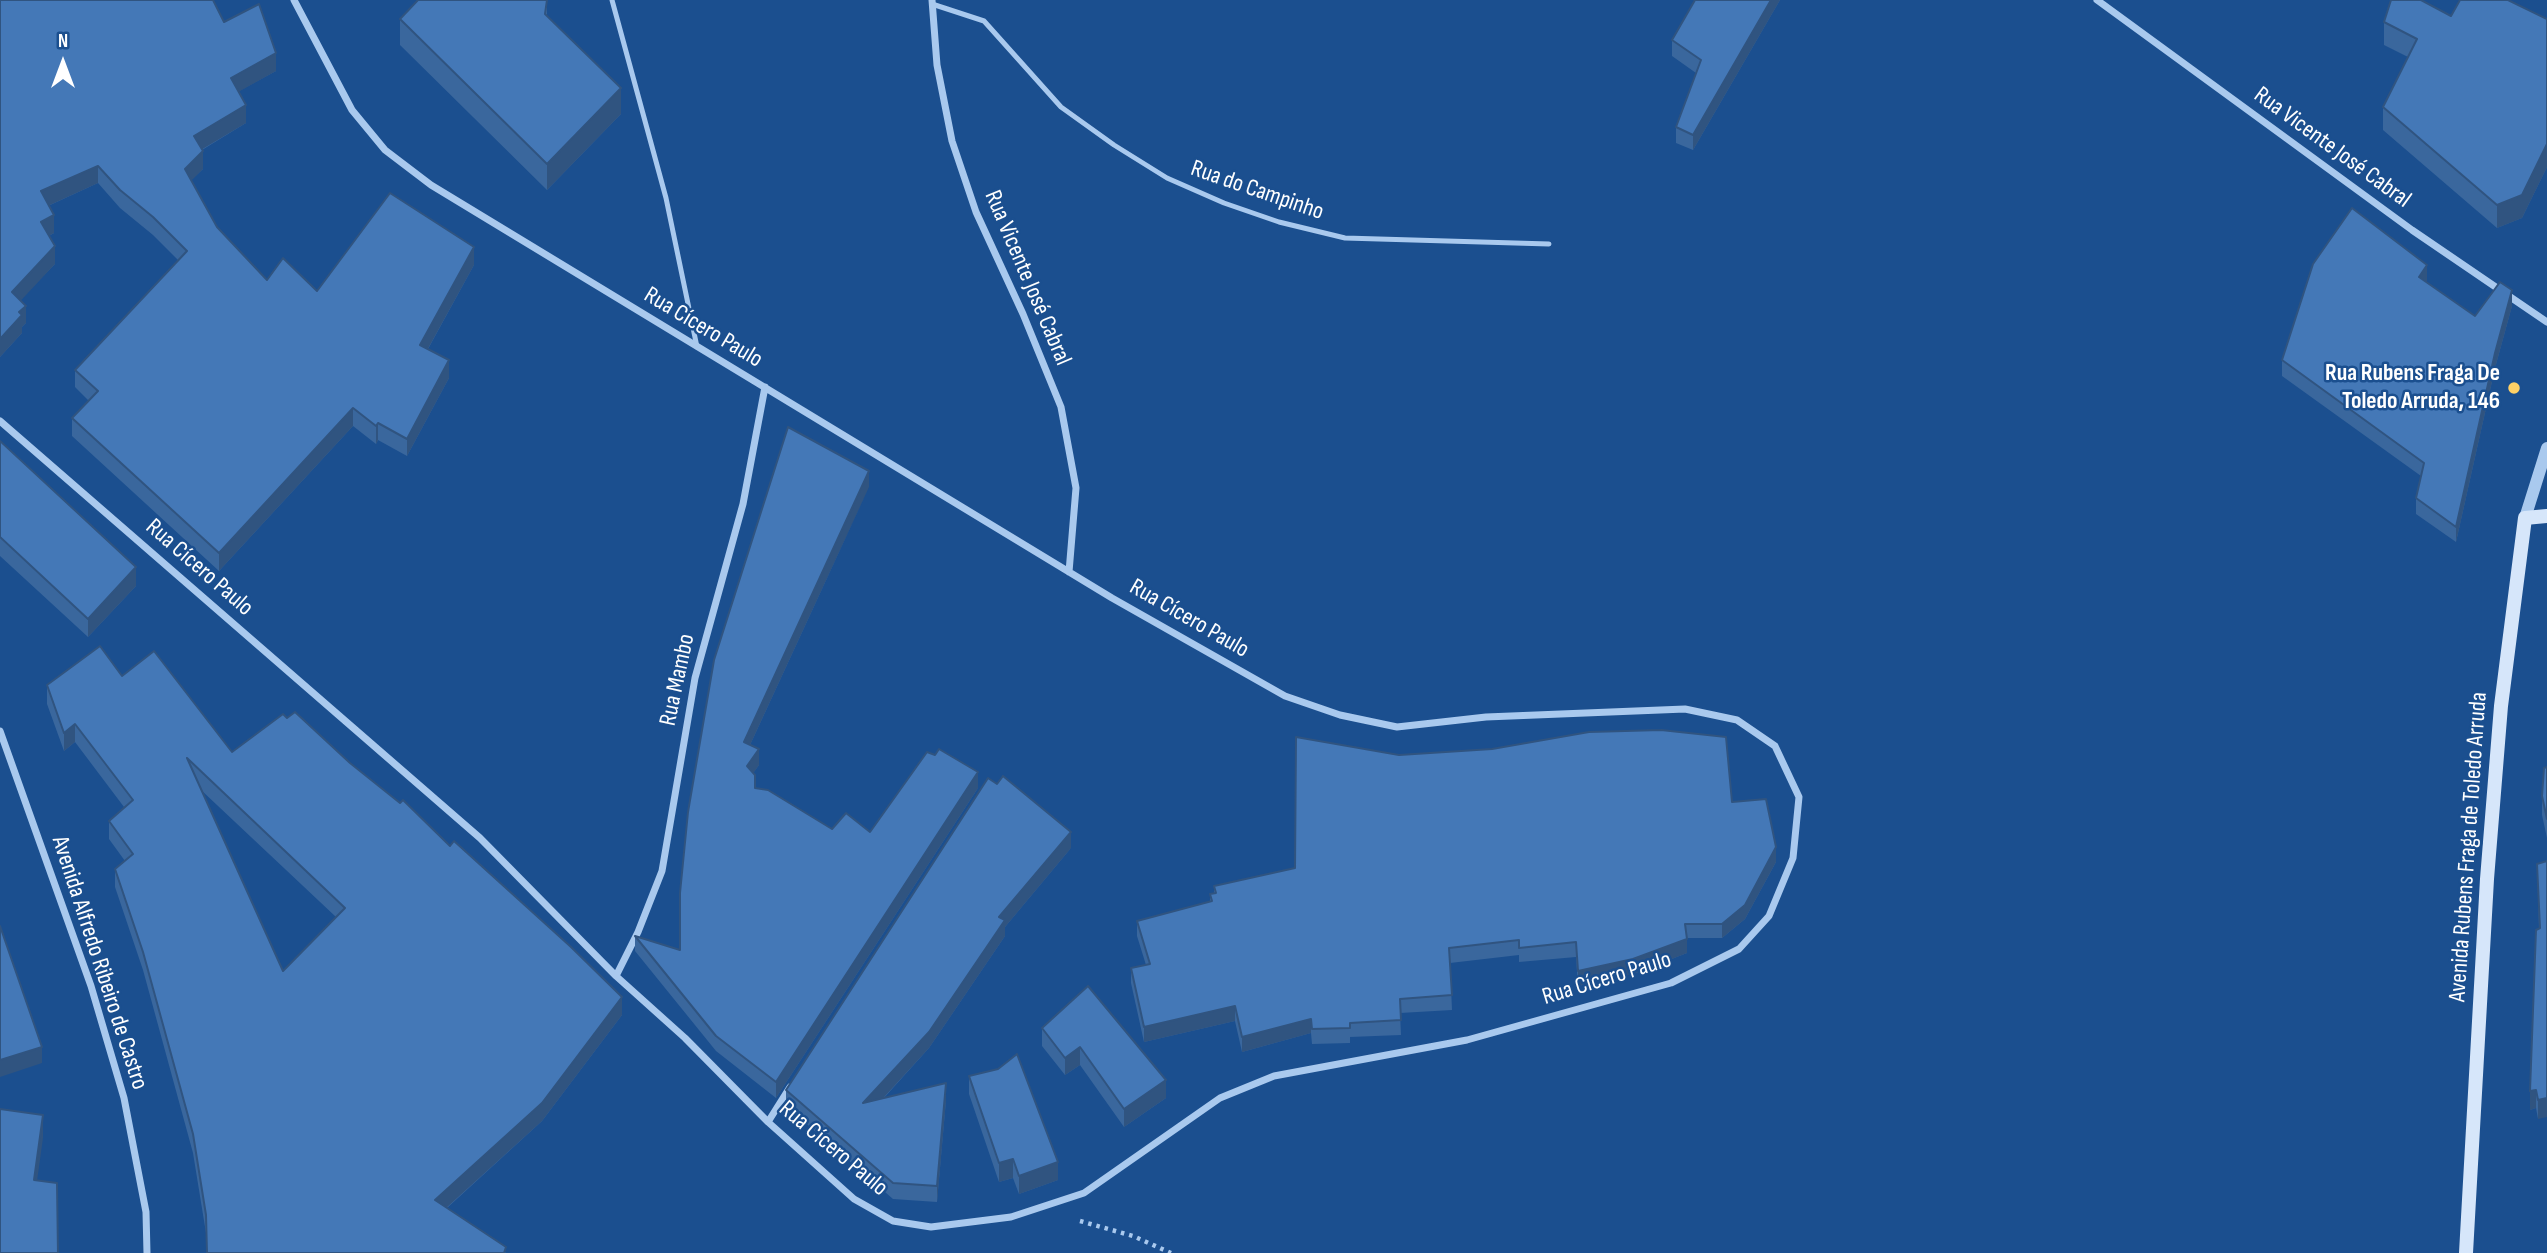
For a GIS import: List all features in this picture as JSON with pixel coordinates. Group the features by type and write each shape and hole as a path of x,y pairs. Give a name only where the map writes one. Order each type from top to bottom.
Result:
{"main road":[{"path":"2525,518 2547,516"},
{"name":"Avenida Rubens Fraga de Toledo Arruda","path":"2466,1253 2487,879 2501,706 2525,518"}],"street":[{"name":"Rua Cícero Paulo","path":"0,421 480,838 616,976 685,1038 768,1122 854,1199 892,1221 931,1227 1011,1217 1084,1193 1220,1098 1274,1076 1467,1040 1671,984 1739,948 1769,916 1793,858 1799,797 1775,746 1737,720 1685,709 1486,717 1397,727 1340,715 1285,696 1069,572 431,185 385,150 352,110 294,0"},
{"name":"Rua Vicente José Cabral","path":"2097,0 2412,230 2547,322"},
{"name":"Rua Vicente José Cabral","path":"932,2 937,65 951,141 976,212 1023,314 1061,407 1076,488 1069,572"},
{"name":"Rua Mambo","path":"616,976 639,932 662,871 695,678 743,504 765,387"},
{"name":"Avenida Rubens Fraga de Toledo Arruda","path":"2525,518 2547,448"},
{"name":"Avenida Alfredo Ribeiro de Castro","path":"0,732 91,986 124,1098 146,1212 147,1253"},
{"path":"768,1122 798,1075"}],"lane":[{"path":"612,0 666,198 698,347"},
{"name":"Rua do Campinho","path":"932,2 984,21 1062,107 1114,145 1167,178 1224,204 1279,222 1345,238 1549,244"}],"path":[{"path":"1046,1205 1086,1224 1133,1236 1171,1253"}],"building":[{"path":"0,0 213,0 224,22 259,4 276,53 231,78 246,105 194,136 203,151 185,169 217,227 267,280 283,258 317,291 390,193 474,247 420,345 449,360 407,439 378,423 376,426 353,408 219,553 72,418 98,391 75,370 187,251 153,217 120,190 98,166 41,191 54,215 41,222 55,246 12,292 26,306 19,312 22,315 0,339"},
{"path":"418,0 547,0 545,14 621,88 547,164 400,19"},
{"path":"1695,0 1771,0 1693,135 1676,127 1701,60 1672,40"},
{"path":"2391,0 2421,0 2451,16 2460,0 2508,0 2547,19 2547,144 2522,195 2497,205 2383,107 2417,39 2384,22"},
{"path":"2352,208 2427,265 2419,277 2475,316 2500,282 2512,290 2456,527 2416,498 2424,463 2282,360 2313,264"},
{"path":"788,427 869,471 744,742 759,749 747,766 755,775 755,788 768,790 832,829 846,813 870,832 927,752 935,755 939,749 978,772 776,1082 716,1036 635,936 680,950 680,893 688,812 714,660"},
{"path":"0,441 136,567 88,619 0,537"},
{"path":"100,646 122,676 154,651 232,752 283,714 287,718 295,712 350,763 400,803 403,800 450,846 454,841 622,997 542,1103 435,1200 506,1247 504,1253 207,1253 206,1215 193,1134 143,952 115,869 133,854 109,821 133,800 75,724 64,733 47,685","holes":["187,758 345,908 283,971"]},
{"path":"1661,730 1726,737 1732,802 1766,799 1776,847 1745,905 1722,924 1685,924 1687,939 1633,959 1578,971 1576,942 1519,948 1519,940 1449,948 1452,995 1400,999 1401,1020 1350,1023 1350,1028 1312,1029 1311,1019 1242,1037 1235,1006 1144,1027 1131,968 1150,964 1137,921 1212,901 1210,894 1216,893 1214,886 1295,868 1296,737 1399,755 1492,749 1589,732"},
{"path":"2547,767 2547,819 2542,796 2544,768"},
{"path":"1003,776 1071,832 999,917 1005,920 929,1032 863,1103 946,1083 937,1186 893,1183 786,1090 988,778 997,784"},
{"path":"2547,861 2547,1098 2538,1100 2536,1090 2530,1091 2536,930 2540,928 2537,864"},
{"path":"0,926 42,1047 0,1060"},
{"path":"1088,986 1166,1080 1124,1109 1080,1047 1065,1058 1042,1028"},
{"path":"1017,1054 1058,1162 1019,1176 1013,1159 999,1163 969,1076 998,1069"},
{"path":"0,1109 43,1115 34,1180 57,1183 58,1253 0,1253"}],"place":[{"name":"Rua Rubens Fraga De Toledo Arruda, 146","path":"2514,388"}]}
